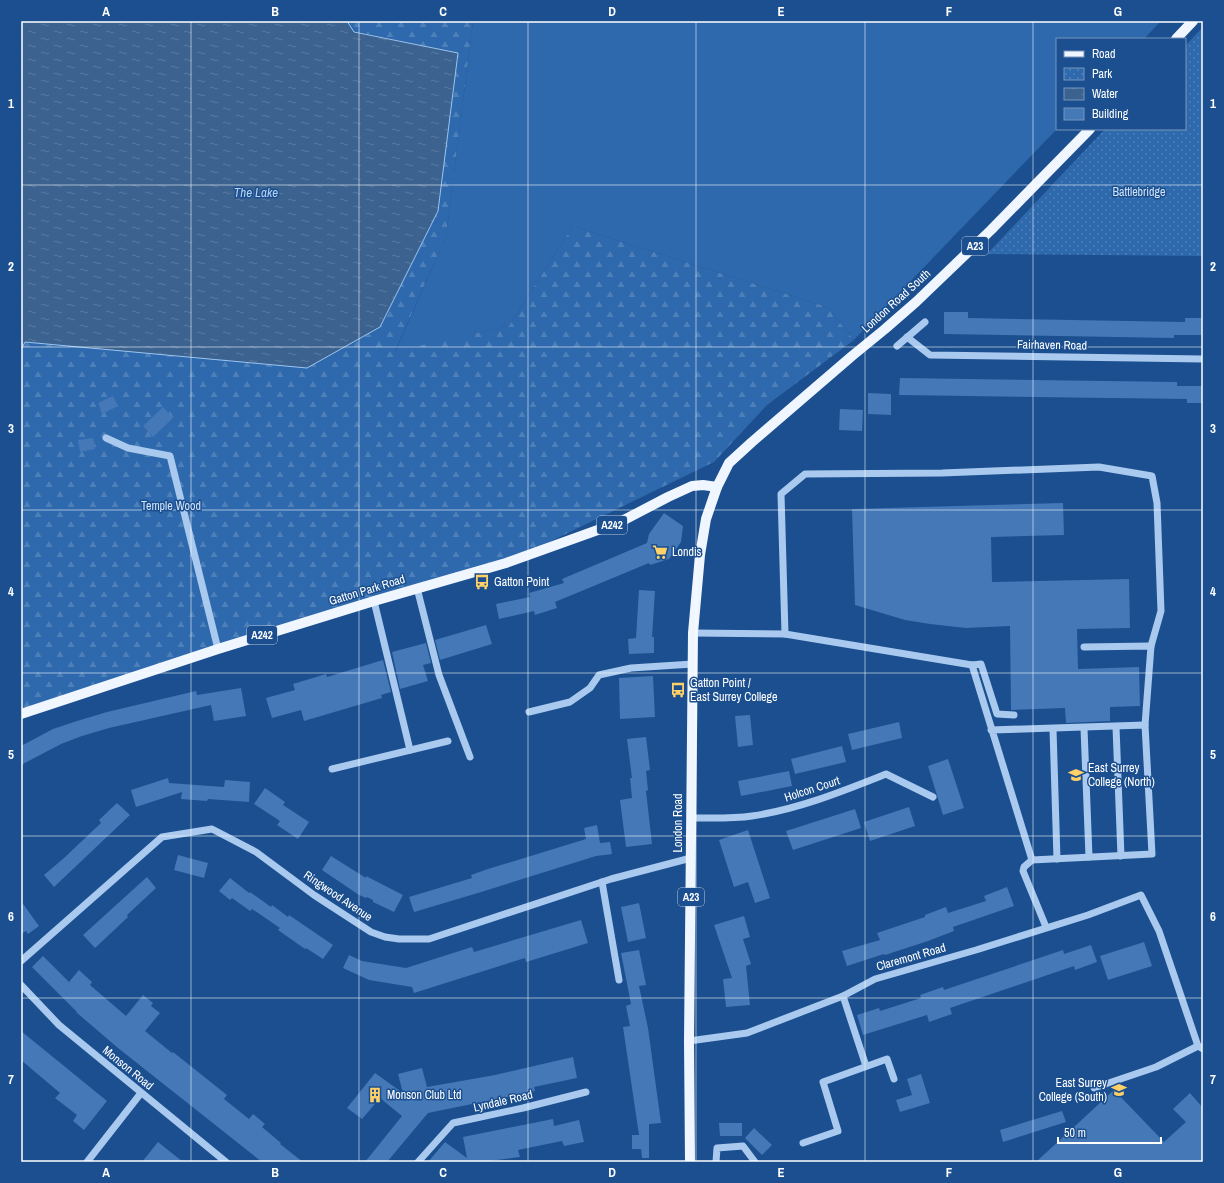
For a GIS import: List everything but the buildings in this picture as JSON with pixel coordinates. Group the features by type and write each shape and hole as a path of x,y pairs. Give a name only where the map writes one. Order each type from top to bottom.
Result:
{"main road":[{"path":"1177,38 1193,21"},
{"name":"London Road South","path":"717,487 730,463 752,442 916,302 991,230 1089,130"},
{"name":"Gatton Park Road","path":"21,714 218,649 374,600 506,563 620,522 692,486 703,485 717,487"},
{"name":"London Road","path":"690,1162 689,1041 693,633 700,555 706,519 717,487"}],"street":[{"path":"897,346 925,322"},
{"name":"Fairhaven Road","path":"907,337 930,355 1203,359"},
{"path":"106,438 128,448 170,456 218,649"},
{"path":"785,634 781,494 805,474 942,473 1099,467 1152,476 1157,503 1161,611 1152,646 1145,725 1152,854 1032,860 1024,867 1023,871 1046,927"},
{"path":"417,588 438,675 470,757"},
{"path":"374,600 410,750"},
{"path":"693,633 785,634 972,665 981,664 997,714 1014,715"},
{"path":"1084,647 1152,646"},
{"path":"529,712 570,702 590,688 599,675 631,668 692,664"},
{"path":"972,665 1032,860"},
{"path":"991,730 1145,725"},
{"path":"1116,727 1121,856"},
{"path":"1084,728 1089,857"},
{"path":"1053,729 1057,859"},
{"path":"332,769 448,740"},
{"name":"Holcon Court","path":"691,818 751,816 787,810 838,793 886,774 932,797"},
{"name":"Ringwood Avenue","path":"21,961 162,837 212,829 256,852 314,896 371,932 385,937 407,939 429,938 602,882 691,858"},
{"path":"602,882 619,980"},
{"name":"Claremont Road","path":"689,1041 747,1033 842,996 875,979 976,950 1088,914 1141,895 1159,931 1200,1048"},
{"name":"Monson Road","path":"21,985 59,1026 226,1162"},
{"path":"842,996 866,1066"},
{"path":"1094,1088 1156,1066 1200,1048"},
{"path":"803,1144 838,1131 823,1082 887,1059 894,1079"},
{"name":"Lyndale Road","path":"418,1162 453,1123 523,1108 586,1092"},
{"path":"87,1162 141,1093"},
{"path":"716,1162 717,1148 743,1146 754,1162"}],"green space":[{"name":"Temple Wood","path":"346,21 473,21 446,237 395,351 509,326 573,226 827,307 854,340 767,405 714,462 506,563 21,714 21,350 25,342 458,53 353,31"},
{"path":"473,21 1161,21 1145,38 1056,38 1056,130 854,340 827,307 573,226 509,326 395,352 446,237"},
{"name":"Battlebridge","path":"1203,27 1203,256 987,254 1104,130 1186,130 1186,45"}],"water":[{"name":"The Lake","path":"21,21 347,21 354,32 458,53 438,211 380,327 307,368 25,342 21,350"}],"place":[{"name":"Londis","path":"660,552"},
{"name":"Gatton Point","path":"482,582"},
{"name":"Gatton Point / East Surrey College","path":"678,690"},
{"name":"East Surrey College (North)","path":"1076,775"},
{"name":"East Surrey College (South)","path":"1119,1090"},
{"name":"Monson Club Ltd","path":"375,1095"}]}
